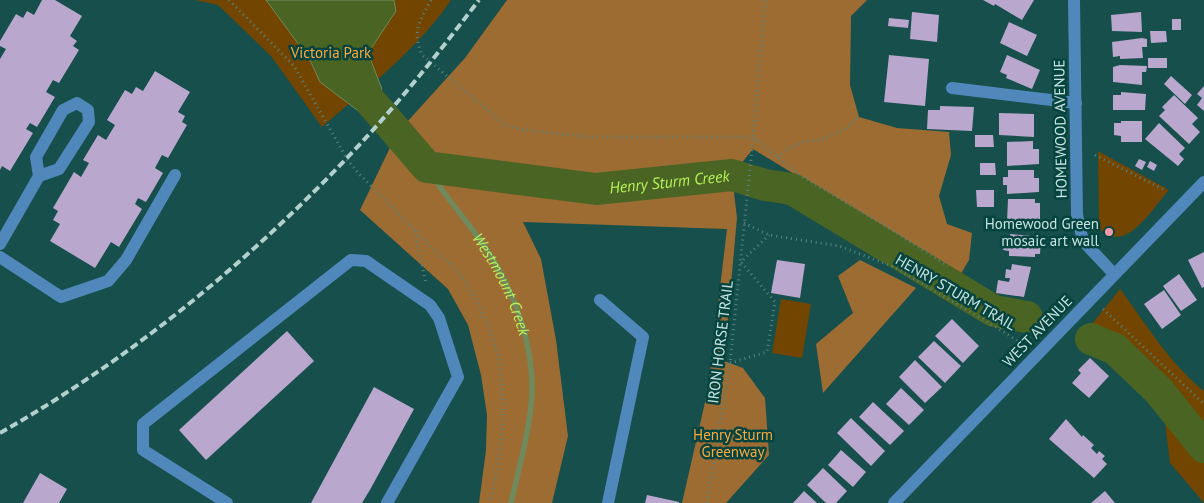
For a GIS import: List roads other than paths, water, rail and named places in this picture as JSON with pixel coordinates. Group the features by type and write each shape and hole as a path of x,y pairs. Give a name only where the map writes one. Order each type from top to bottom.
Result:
{"street":[{"name":"HOMEWOOD AVENUE","path":"1074,0 1077,215 1083,241 1114,274"},
{"path":"952,88 1076,103"},
{"path":"0,244 39,176 36,157 64,110 77,103 88,110 89,122 59,169 39,176"},
{"path":"0,257 61,297 108,281 126,260 175,175"},
{"name":"WEST AVENUE","path":"894,503 1204,182"},
{"path":"227,503 143,450 143,424 351,260 366,261 430,306 439,318 458,377 387,503"},
{"path":"600,300 643,337 608,503"}],"waterway":[{"name":"Henry Sturm Creek","path":"371,102 427,167 596,189 732,175 765,185 792,189 994,311 1027,317"},
{"name":"Westmount Creek","path":"427,167 496,264 522,322 531,364 531,406 511,503"},
{"name":"Henry Sturm Creek","path":"1091,339 1115,349 1159,391 1204,447"}],"railway":[{"path":"0,433 47,405 139,343 183,309 267,236 346,159 381,121 479,0"}],"place":[{"name":"Homewood Green mosaic art wall","path":"1109,232"}],"park label":[{"name":"Victoria Park","path":"331,52"},
{"name":"Henry Sturm Greenway","path":"733,442"}]}
